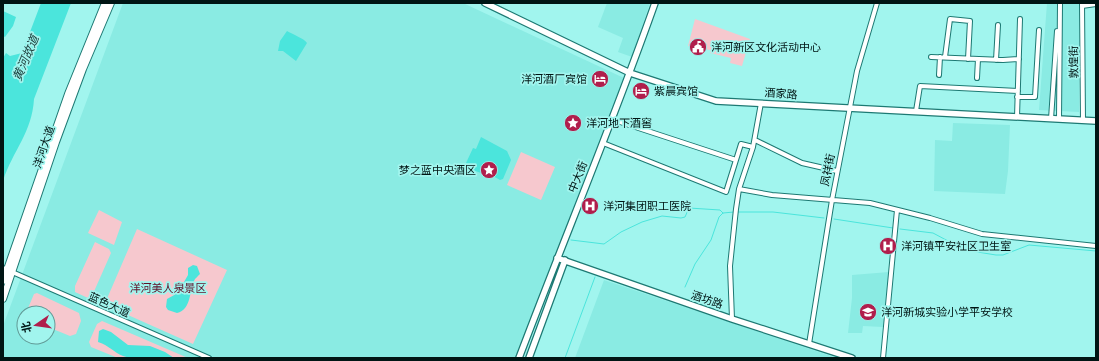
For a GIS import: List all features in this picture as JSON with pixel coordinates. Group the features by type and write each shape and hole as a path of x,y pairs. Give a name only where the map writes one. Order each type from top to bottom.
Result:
{"main road":[{"name":"洋河大道","path":"3,299 8,270 68,94 105,3"},
{"name":"洋河大道","path":"3,281 83,69 110,3"}],"street":[{"name":"酒家路","path":"485,3 630,73 716,101 1096,121"},
{"name":"中大街","path":"519,358 630,73 655,3"},
{"name":"凤祥街","path":"809,344 832,200 857,71 877,3"},
{"path":"1051,119 1059,3"},
{"path":"1059,3 1059,119"},
{"path":"1082,4 1096,4"},
{"name":"敦煌街","path":"1082,4 1083,120"},
{"path":"939,75 950,19 970,21 968,58"},
{"path":"1017,117 1020,19"},
{"path":"996,60 998,25"},
{"path":"1017,97 1035,97 1039,30"},
{"path":"930,57 996,60 1019,59"},
{"path":"977,78 978,59"},
{"path":"916,112 920,86 1018,91"},
{"path":"732,319 730,266 736,209 739,188 755,140 761,103"},
{"path":"611,119 736,160"},
{"path":"755,140 802,163 837,172"},
{"path":"603,143 726,192 741,144 753,147"},
{"path":"739,188 772,195 870,203 982,234 1096,246"},
{"path":"883,358 897,210"},
{"name":"酒坊路","path":"557,258 732,319 852,358"},
{"path":"529,358 565,260"},
{"name":"蓝色大道","path":"8,270 209,358"}],"shaded area":[{"path":"123,3 463,3 624,78 516,358 3,358 3,326"},
{"path":"607,3 650,3 632,57 618,52 623,38 598,27"},
{"path":"1047,3 1079,3 1079,112 1039,110"},
{"path":"953,123 1010,125 1008,171 1005,194 934,191 935,140 952,141"},
{"name":"洋河新城实验小学平安学校","path":"889,272 883,327 863,326 862,333 848,333 852,298 852,275"},
{"path":"604,280 837,358 575,358"}],"green space":[{"path":"695,19 750,39 742,66 730,63 731,58 710,53 710,50 688,46"},
{"path":"521,152 555,167 541,200 507,185"},
{"path":"99,210 122,222 114,245 88,233"},
{"name":"洋河美人泉景区","path":"137,229 227,270 193,344 110,307 106,301"},
{"path":"95,242 109,249 111,253 92,296 88,298 75,292 75,286"},
{"path":"37,293 79,313 81,321 76,334 70,336 56,330 56,305 29,305 34,294"},
{"path":"102,321 188,358 118,358 91,347 89,342 97,324"}],"water":[{"name":"黄河故道","path":"41,3 71,3 34,99 30,122 3,181 3,58 6,53 10,56 22,53"},
{"path":"3,11 16,17 13,26 5,37 3,36"},
{"path":"287,31 306,41 307,43 296,61 283,51 278,51 280,41"},
{"path":"481,137 507,151 511,160 503,179 500,180 493,176 496,168 486,163 481,173 467,168 466,163 473,148 476,149"},
{"path":"193,265 197,266 200,274 193,283 188,304 182,311 177,313 168,310 166,307 167,299 176,294 179,284 184,282 188,275 188,268"},
{"path":"103,329 111,332 128,345 150,346 165,352 174,358 141,359 123,356 106,345 98,342 99,331"}],"waterway":[{"path":"571,240 604,244 621,232 642,222 662,216 685,217 689,208 720,210 723,213"},
{"path":"685,287 695,264 711,240 719,217 723,213 734,212"},
{"path":"737,212 773,212 824,218"},
{"path":"834,219 893,228"},
{"path":"900,229 933,233 965,250 996,255 1003,255 1029,245 1096,251"},
{"path":"565,358 595,277"}],"place":[{"name":"洋河新区文化活动中心","path":"698,47"},
{"name":"洋河酒厂宾馆","path":"600,79"},
{"name":"紫晨宾馆","path":"641,91"},
{"name":"洋河地下酒窖","path":"573,123"},
{"name":"梦之蓝中央酒区","path":"489,170"},
{"name":"洋河集团职工医院","path":"590,206"},
{"name":"洋河镇平安社区卫生室","path":"888,246"},
{"name":"洋河新城实验小学平安学校","path":"868,312"}]}
